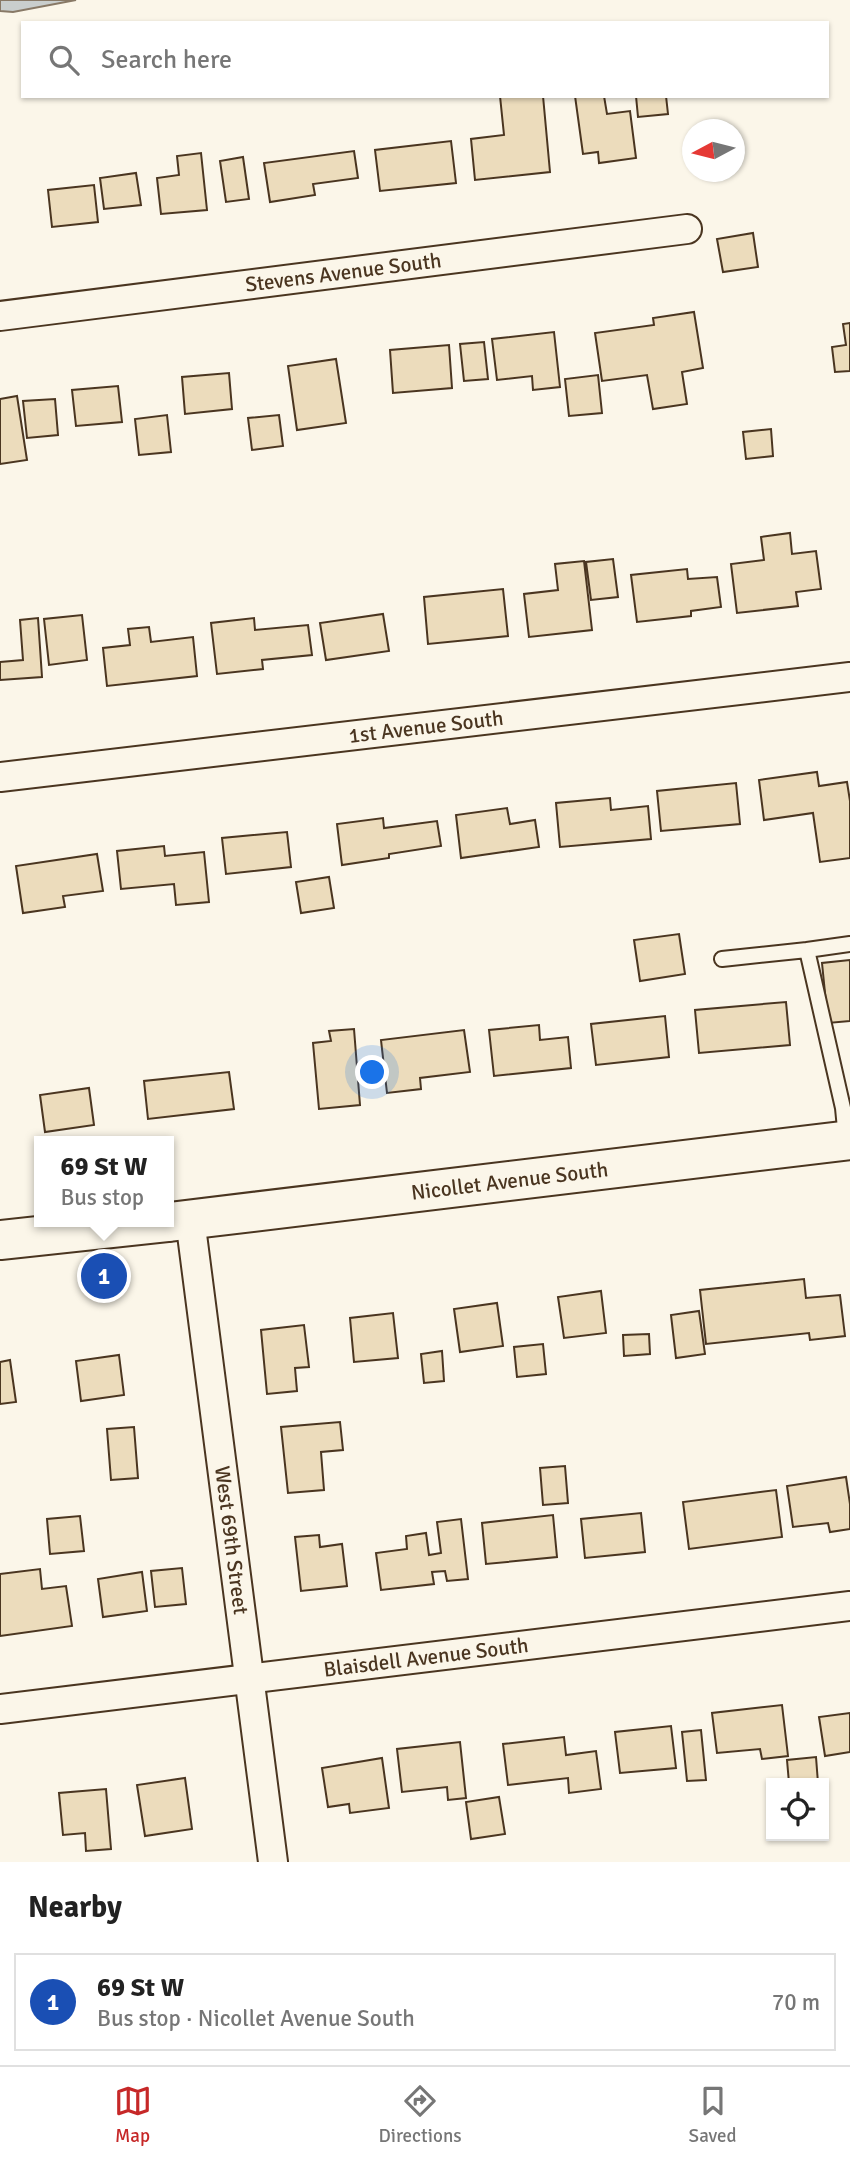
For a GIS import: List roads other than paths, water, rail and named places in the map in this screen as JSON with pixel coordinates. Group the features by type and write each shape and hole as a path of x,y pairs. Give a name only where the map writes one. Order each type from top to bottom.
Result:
{"main road":[{"name":"Nicollet Avenue South","path":"175,1221 848,1141"},
{"name":"Nicollet Avenue South","path":"0,1241 122,1227"}],"street":[{"name":"Stevens Avenue South","path":"0,316 687,229"},
{"name":"1st Avenue South","path":"0,777 850,677"},
{"name":"West 69th Street","path":"175,1221 249,1679 273,1862"},
{"name":"Blaisdell Avenue South","path":"0,1709 850,1606"}],"lane":[{"path":"722,959 850,944"},
{"path":"807,950 848,1141"}],"place":[{"name":"69 St W","path":"104,1276"}]}
